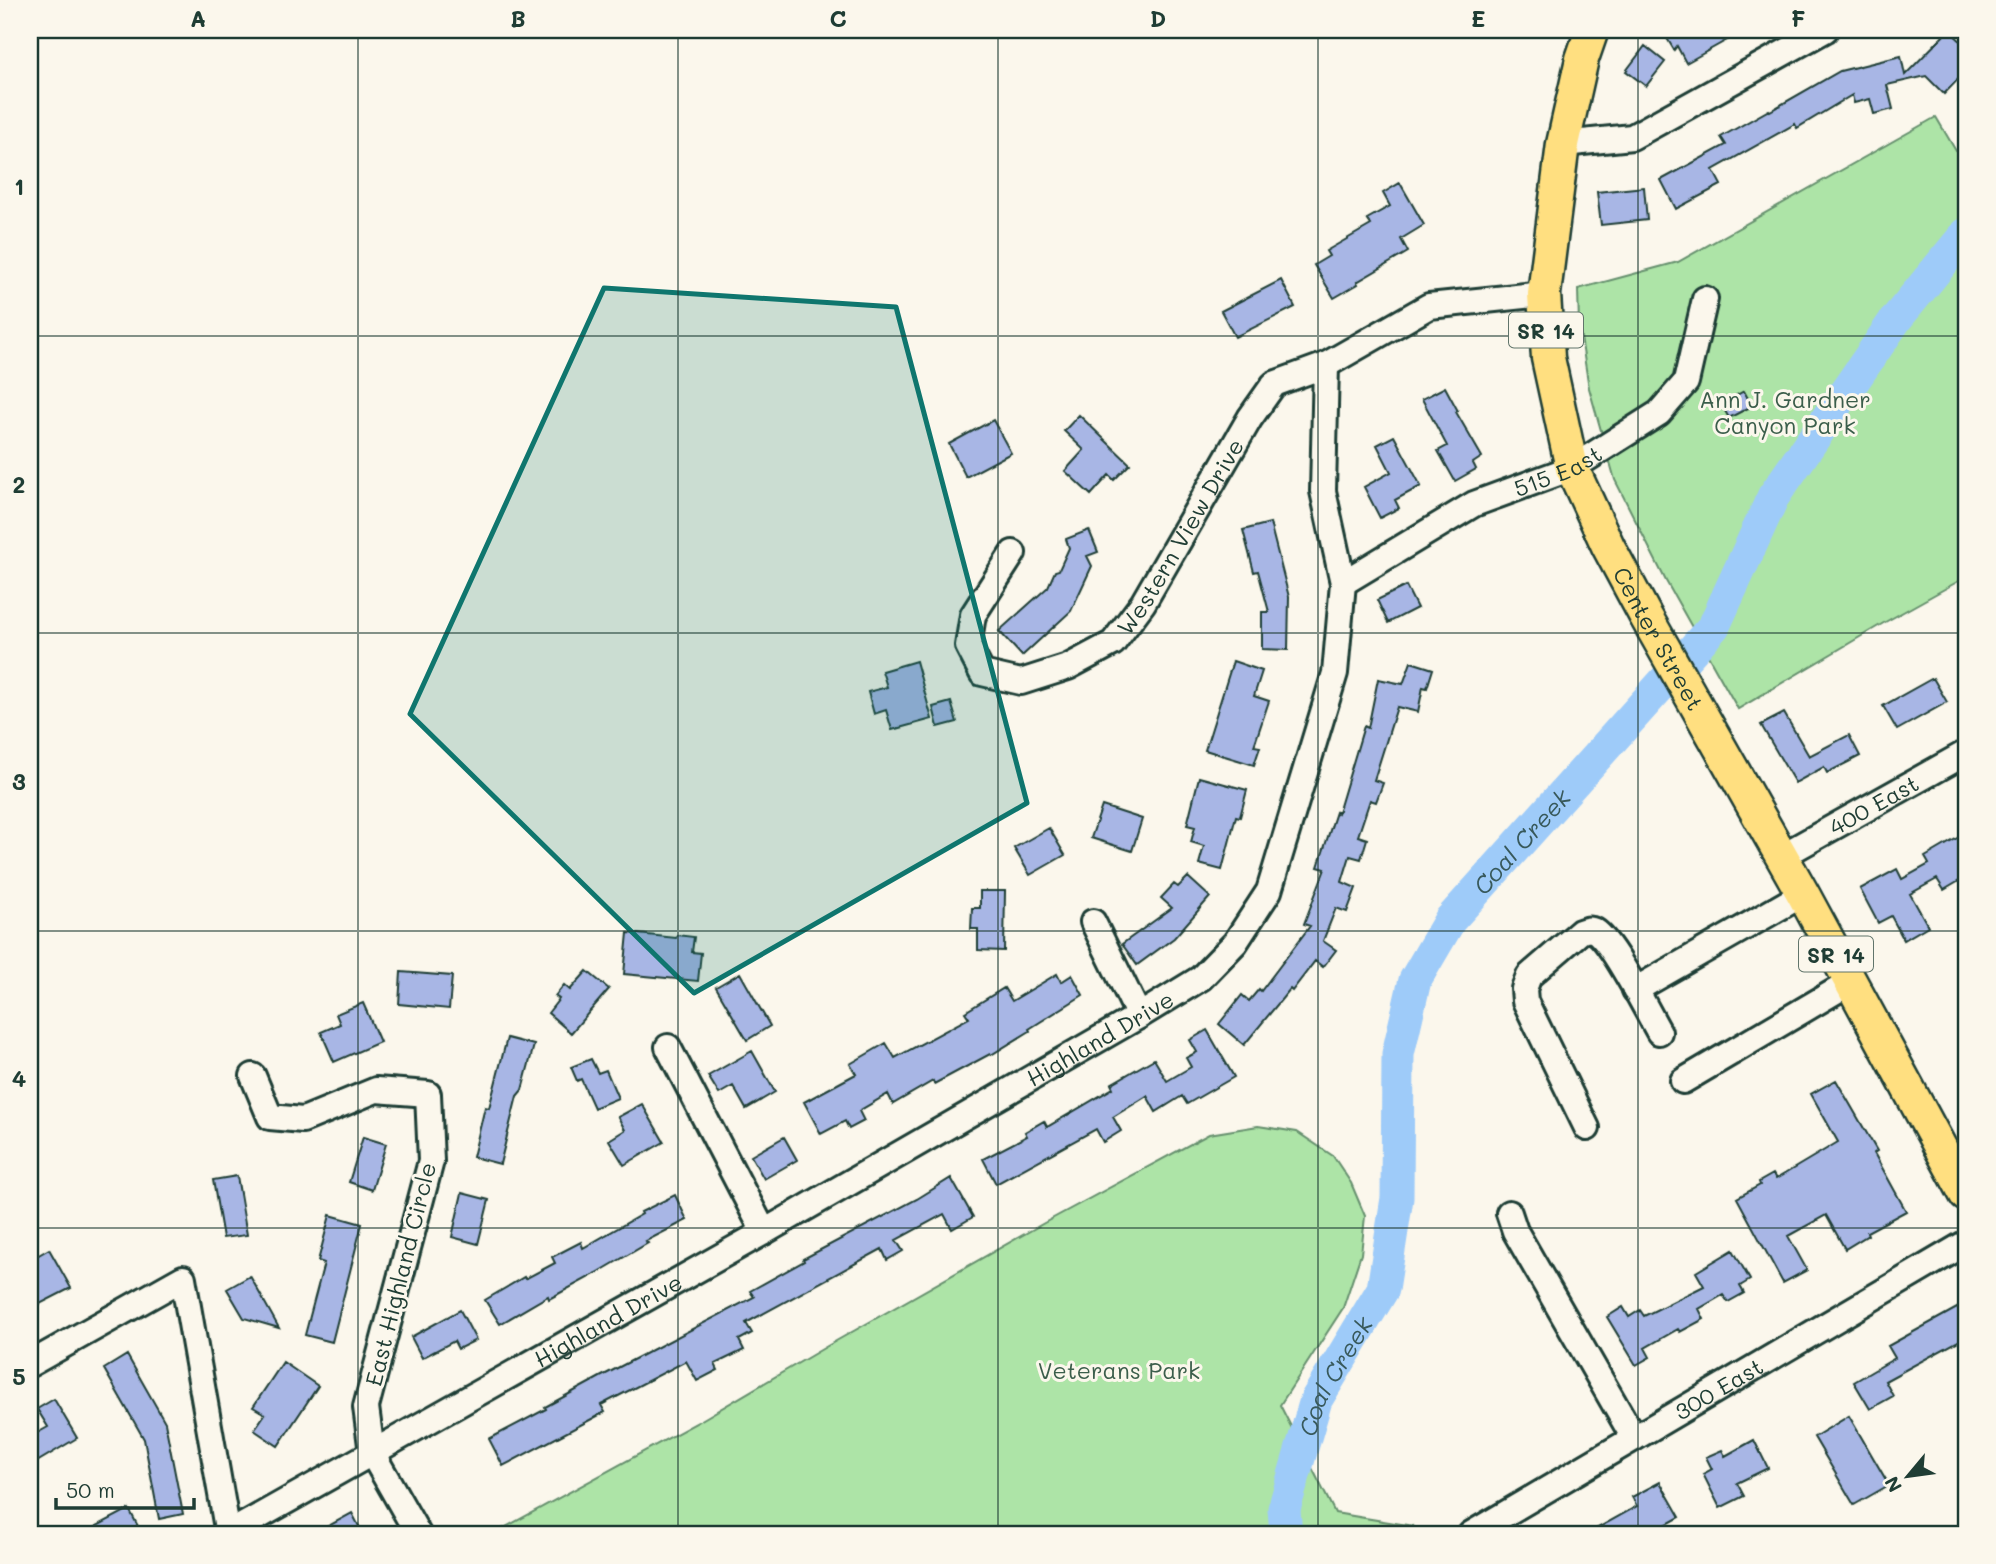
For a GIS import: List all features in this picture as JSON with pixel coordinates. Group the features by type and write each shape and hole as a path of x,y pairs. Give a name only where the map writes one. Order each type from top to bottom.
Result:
{"main road":[{"name":"Center Street","path":"1592,30 1582,59 1563,144 1544,294 1548,358 1572,468 1608,546 1645,615 1782,856 1966,1195"}],"street":[{"path":"1563,144 1632,138 1825,30"},
{"path":"1326,365 1429,306 1544,294"},
{"name":"515 East","path":"1343,583 1474,504 1572,468 1659,413 1686,382 1705,299"},
{"name":"Western View Drive","path":"1013,553 973,615 968,646 982,673 1021,682 1068,667 1113,643 1143,603 1250,418 1274,384 1326,365"},
{"name":"Highland Drive","path":"228,1534 764,1232 1139,1016 1201,978 1236,943 1269,891 1335,673 1343,583 1323,491 1326,365"},
{"name":"400 East","path":"1782,856 1966,753"},
{"path":"1635,989 1803,894"},
{"path":"1093,922 1139,1016"},
{"path":"1587,1128 1525,1001 1524,989 1529,976 1580,932 1588,929 1596,932 1610,946 1659,1032"},
{"path":"1684,1081 1851,982"},
{"path":"668,1047 764,1232"},
{"name":"East Highland Circle","path":"253,1076 270,1117 303,1121 376,1090 428,1094 431,1161 366,1407 372,1453"},
{"path":"1509,1213 1521,1242 1634,1438"},
{"name":"300 East","path":"1471,1534 1966,1243"},
{"path":"30,1364 183,1278 228,1534"},
{"path":"372,1453 418,1534"}],"highlighted area":[{"path":"604,288 896,307 1027,803 694,993 410,714"}],"green space":[{"name":"Ann J. Gardner Canyon Park","path":"1936,117 1956,151 1966,147 1966,577 1738,709 1666,581 1615,480 1589,388 1579,325 1578,289 1678,262"},
{"name":"Veterans Park","path":"1258,1126 1297,1132 1333,1156 1351,1183 1365,1216 1361,1254 1343,1308 1280,1405 1335,1513 1413,1526 1420,1534 493,1534 698,1422 1044,1223 1209,1134"}],"building":[{"path":"1662,30 1745,30 1686,63 1677,46 1674,50"},
{"path":"1949,30 1966,46 1966,71 1944,94 1926,76 1887,85 1893,109 1874,114 1870,99 1854,103 1852,95 1797,128 1795,124 1713,170 1721,185 1676,209 1661,180 1726,145 1721,137 1840,71 1901,56 1905,75"},
{"path":"1645,46 1665,62 1646,86 1626,71"},
{"path":"1400,183 1424,225 1401,239 1408,252 1334,298 1314,265 1329,256 1326,251 1371,225 1367,219 1390,206 1383,193"},
{"path":"1644,187 1647,220 1601,225 1597,192"},
{"path":"1281,280 1295,307 1235,337 1221,311"},
{"path":"1445,387 1482,457 1473,463 1476,469 1455,481 1438,451 1447,446 1422,399"},
{"path":"1744,391 1752,406 1729,418 1721,404"},
{"path":"1079,415 1130,464 1114,480 1109,475 1091,495 1065,471 1084,450 1064,431"},
{"path":"993,420 1011,453 966,477 949,444"},
{"path":"1394,436 1421,486 1395,500 1399,508 1380,518 1364,487 1391,472 1377,445"},
{"path":"1270,523 1289,597 1288,650 1262,649 1262,612 1269,612 1258,571 1254,572 1243,530"},
{"path":"1089,530 1098,552 1087,556 1092,566 1071,611 1022,656 999,631 1048,587 1069,548 1066,539"},
{"path":"1406,586 1417,608 1388,623 1377,600"},
{"path":"916,661 932,719 892,730 886,710 874,714 868,692 887,687 882,671"},
{"path":"1233,661 1262,671 1254,696 1269,701 1254,746 1260,747 1254,765 1205,750"},
{"path":"1411,662 1433,669 1427,688 1423,687 1418,712 1397,707 1374,780 1383,783 1376,802 1370,800 1358,836 1367,839 1361,859 1350,856 1342,882 1356,888 1347,912 1336,908 1323,941 1336,950 1323,967 1315,961 1244,1045 1219,1024 1242,995 1249,1001 1259,989 1261,991 1310,926 1304,924 1325,869 1318,867 1336,812 1338,813 1364,726 1368,728 1378,679 1403,684"},
{"path":"1933,678 1947,702 1897,730 1883,706"},
{"path":"951,702 957,722 938,727 933,707"},
{"path":"1784,713 1809,756 1849,735 1860,756 1827,773 1824,767 1795,783 1761,725"},
{"path":"1199,777 1247,790 1240,817 1236,816 1222,870 1199,864 1204,846 1191,842 1195,827 1187,825"},
{"path":"1102,806 1142,819 1132,851 1091,838"},
{"path":"1049,828 1065,855 1030,875 1014,848"},
{"path":"1966,833 1966,877 1944,890 1937,879 1910,894 1928,926 1904,940 1891,916 1878,923 1860,889 1897,869 1902,879 1929,864 1925,857"},
{"path":"1188,877 1210,897 1174,938 1137,965 1122,944 1172,908 1161,898 1174,884 1178,887"},
{"path":"980,891 1005,891 1004,951 978,950 978,929 971,929 972,908 980,908"},
{"path":"628,933 694,937 692,952 701,953 698,981 624,974"},
{"path":"587,971 609,989 571,1033 548,1013 559,999 555,996 564,985 570,990"},
{"path":"401,972 452,976 449,1009 399,1004"},
{"path":"740,973 770,1026 747,1040 716,987"},
{"path":"1057,974 1061,982 1072,975 1083,995 991,1055 934,1084 933,1081 893,1104 888,1094 859,1111 864,1121 849,1129 845,1121 821,1134 804,1102 856,1074 850,1064 886,1043 895,1058 969,1018 965,1012 1004,988 1012,1001"},
{"path":"363,1003 380,1042 334,1062 321,1032 340,1024 336,1014"},
{"path":"1207,1030 1234,1077 1187,1104 1182,1096 1156,1112 1147,1096 1113,1117 1121,1131 1103,1142 1096,1129 996,1184 983,1159 1027,1136 1025,1132 1044,1121 1047,1127 1113,1088 1111,1084 1154,1059 1167,1081 1191,1067 1186,1058 1197,1052 1190,1040"},
{"path":"507,1038 534,1045 522,1090 517,1096 500,1164 473,1157 485,1107 489,1108"},
{"path":"752,1051 775,1092 746,1109 733,1086 719,1094 708,1076"},
{"path":"591,1059 598,1073 606,1070 618,1098 594,1108 581,1079 577,1081 571,1067"},
{"path":"1836,1080 1877,1151 1874,1153 1906,1211 1867,1232 1868,1235 1845,1249 1826,1215 1788,1236 1807,1270 1783,1283 1737,1198 1773,1174 1776,1179 1838,1142 1811,1094"},
{"path":"642,1104 664,1142 624,1165 609,1140 625,1130 618,1117"},
{"path":"363,1137 386,1144 372,1190 349,1182"},
{"path":"784,1137 797,1160 764,1179 751,1156"},
{"path":"237,1176 247,1235 223,1238 213,1180"},
{"path":"951,1178 973,1217 952,1229 944,1214 896,1240 903,1251 887,1260 882,1249 746,1323 752,1333 739,1340 744,1350 715,1364 718,1370 697,1381 686,1361 601,1405 605,1412 503,1466 489,1439 602,1376 754,1297 750,1291"},
{"path":"462,1193 489,1200 478,1244 452,1237"},
{"path":"675,1195 687,1220 646,1241 648,1243 597,1273 549,1299 548,1296 500,1324 485,1300 524,1277 525,1279 555,1263 552,1257 581,1242 583,1248 642,1214 641,1212"},
{"path":"330,1215 362,1224 332,1342 305,1335 324,1263 318,1261"},
{"path":"49,1249 71,1288 34,1307 30,1299 30,1260"},
{"path":"1733,1250 1750,1280 1740,1286 1744,1293 1728,1302 1723,1295 1699,1309 1704,1319 1680,1332 1678,1329 1645,1348 1650,1357 1636,1365 1607,1317 1623,1307 1629,1317 1640,1310 1644,1316 1704,1286 1696,1272"},
{"path":"250,1276 279,1328 244,1318 227,1289"},
{"path":"1966,1303 1966,1337 1885,1381 1893,1396 1870,1409 1854,1382 1895,1358 1888,1346"},
{"path":"460,1310 476,1340 458,1349 454,1341 422,1358 411,1337"},
{"path":"127,1355 165,1422 183,1514 159,1519 144,1439 104,1369"},
{"path":"283,1362 318,1386 278,1446 254,1430 265,1414 253,1407"},
{"path":"54,1399 77,1438 30,1466 30,1437 48,1427 37,1409"},
{"path":"1849,1416 1889,1485 1854,1505 1814,1437"},
{"path":"1754,1440 1768,1468 1737,1483 1744,1496 1720,1508 1703,1474 1712,1469 1706,1457 1722,1450 1725,1456"},
{"path":"1660,1482 1680,1517 1649,1534 1587,1534 1637,1506 1632,1497"},
{"path":"129,1509 142,1534 82,1534"},
{"path":"352,1513 363,1534 314,1534"}],"waterway":[{"name":"Coal Creek","path":"1286,1534 1284,1509 1316,1400 1383,1289 1397,1198 1398,1054 1415,980 1450,920 1714,626 1773,497 1896,319 1966,234"}]}
